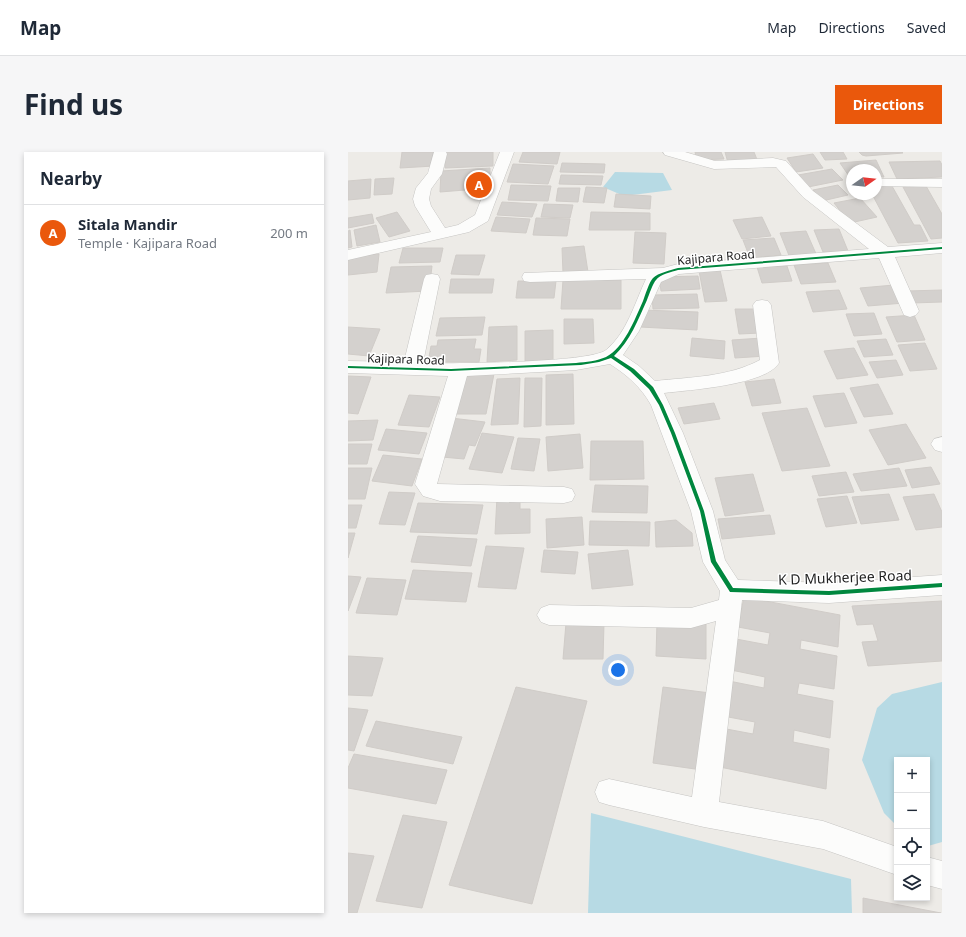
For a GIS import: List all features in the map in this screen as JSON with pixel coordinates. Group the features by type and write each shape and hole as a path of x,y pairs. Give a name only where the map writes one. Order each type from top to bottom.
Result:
{"street":[{"path":"348,255 463,230 482,218 507,152"},
{"path":"670,152 714,165 773,162 781,164 808,194 885,253 910,311"},
{"path":"440,154 435,174 424,188 421,199 423,206 440,234"},
{"path":"882,183 942,183"},
{"name":"Kajipara Road","path":"348,367 412,370 459,370 596,362 611,356 623,344 654,279 664,272 678,269 942,248"},
{"path":"530,277 664,272"},
{"path":"412,370 432,279"},
{"path":"651,388 737,376 760,369 770,363 762,305"},
{"path":"611,356 632,370 651,388 668,420 702,511 714,562 730,599 704,813"},
{"path":"459,370 426,484 428,489 434,493 443,494 564,496"},
{"name":"K D Mukherjee Road","path":"549,615 691,618 730,599 942,585"},
{"path":"609,792 704,813 823,835 894,860"},
{"path":"930,872 942,875"}],"water":[{"path":"615,172 663,173 672,190 624,196 603,187"},
{"path":"942,682 942,842 930,845 930,757 894,757 894,823 884,813 862,760 877,708 892,694"},
{"path":"591,813 851,879 852,913 588,913"}],"building":[{"path":"402,152 435,152 434,166 400,168"},
{"path":"446,152 493,152 493,166 445,168"},
{"path":"523,152 560,152 557,164 519,162"},
{"path":"695,152 721,152 724,159 697,160"},
{"path":"725,152 754,152 758,162 728,163"},
{"path":"820,152 843,152 847,159 825,160"},
{"path":"859,152 902,152 903,153 866,156"},
{"path":"813,154 823,168 796,172 787,158"},
{"path":"876,160 878,164 846,164 846,172 840,163"},
{"path":"940,161 942,165 942,177 897,179 889,162"},
{"path":"562,163 605,164 604,173 560,172"},
{"path":"513,164 554,166 548,184 507,182"},
{"path":"490,168 490,188 440,192 441,171"},
{"path":"832,169 843,180 808,187 798,175"},
{"path":"561,175 603,176 601,185 559,184"},
{"path":"394,178 392,194 374,195 375,179"},
{"path":"371,179 370,198 348,200 348,181"},
{"path":"511,185 551,186 548,201 508,200"},
{"path":"838,185 846,193 846,195 822,201 813,190"},
{"path":"892,186 914,225 920,225 928,241 898,243 875,200 882,200 882,187"},
{"path":"926,186 942,214 942,238 931,239 903,187"},
{"path":"586,187 607,188 604,203 583,202"},
{"path":"558,188 580,188 578,202 556,201"},
{"path":"616,194 651,196 650,209 614,207"},
{"path":"850,200 862,200 877,217 850,223 834,203"},
{"path":"502,202 537,204 532,217 497,215"},
{"path":"544,204 573,205 570,218 541,217"},
{"path":"397,212 410,231 389,237 376,218"},
{"path":"591,212 650,213 650,230 589,230"},
{"path":"372,214 374,223 348,228 348,218"},
{"path":"496,217 530,219 526,233 491,231"},
{"path":"762,217 771,236 742,239 733,220"},
{"path":"536,218 570,219 567,236 533,235"},
{"path":"376,225 380,242 357,246 354,230"},
{"path":"839,229 848,251 823,252 814,230"},
{"path":"350,230 352,247 348,248 348,231"},
{"path":"806,231 817,256 790,258 780,233"},
{"path":"635,232 666,233 664,264 633,263"},
{"path":"774,238 781,255 750,258 743,240"},
{"path":"584,246 588,272 563,273 562,248"},
{"path":"403,248 443,248 440,262 399,263"},
{"path":"379,254 377,272 348,275 348,257"},
{"path":"456,255 485,255 479,275 451,274"},
{"path":"828,263 836,282 801,284 794,265"},
{"path":"432,266 429,291 386,293 391,267"},
{"path":"787,266 792,281 762,283 757,267"},
{"path":"720,270 727,301 705,302 699,271"},
{"path":"698,276 700,289 661,291 659,277"},
{"path":"451,279 494,279 492,293 449,293"},
{"path":"563,280 621,280 621,309 561,309"},
{"path":"518,281 556,281 554,298 516,298"},
{"path":"894,285 904,303 868,306 860,288"},
{"path":"839,290 847,309 813,312 806,292"},
{"path":"942,290 942,302 912,303 907,291"},
{"path":"697,294 699,308 653,309 652,295"},
{"path":"735,309 756,309 761,333 739,334"},
{"path":"642,310 698,312 697,330 640,327"},
{"path":"874,313 882,334 854,336 846,314"},
{"path":"914,315 925,340 897,342 886,317"},
{"path":"485,317 482,335 436,336 440,318"},
{"path":"564,319 593,319 594,343 564,344"},
{"path":"517,326 517,360 487,362 489,327"},
{"path":"348,327 380,329 369,356 348,354"},
{"path":"553,330 553,360 525,361 525,331"},
{"path":"692,338 725,341 724,359 690,356"},
{"path":"762,338 766,356 735,358 732,340"},
{"path":"476,339 474,349 481,349 479,362 432,362 433,357 429,357 431,346 437,346 438,340"},
{"path":"886,339 893,355 864,357 857,341"},
{"path":"925,343 937,369 910,371 898,345"},
{"path":"854,348 868,375 837,379 824,351"},
{"path":"896,360 903,375 877,378 869,362"},
{"path":"461,374 494,374 486,414 452,414"},
{"path":"573,374 574,424 546,425 546,375"},
{"path":"348,376 371,377 358,414 348,413"},
{"path":"520,378 518,424 491,425 497,379"},
{"path":"525,378 542,378 541,426 524,427"},
{"path":"774,379 781,403 752,406 745,382"},
{"path":"878,384 893,414 864,417 850,388"},
{"path":"844,393 857,423 825,427 813,396"},
{"path":"409,395 440,397 429,427 398,425"},
{"path":"714,403 720,419 684,424 678,408"},
{"path":"807,408 830,466 782,471 762,413"},
{"path":"451,418 485,422 475,446 469,445 464,459 442,457"},
{"path":"378,420 373,440 348,441 348,421"},
{"path":"906,424 926,458 888,465 869,430"},
{"path":"386,429 427,433 419,454 378,450"},
{"path":"482,433 514,437 502,473 469,469"},
{"path":"580,434 583,468 548,471 546,437"},
{"path":"518,438 540,439 534,471 511,469"},
{"path":"591,441 643,441 644,479 590,480"},
{"path":"348,444 372,444 367,464 348,464"},
{"path":"383,455 422,459 412,486 372,481"},
{"path":"931,467 940,484 912,488 905,470"},
{"path":"348,468 372,468 365,499 348,499"},
{"path":"899,468 907,486 861,491 853,474"},
{"path":"846,472 854,492 819,496 812,476"},
{"path":"753,474 764,511 725,516 715,478"},
{"path":"595,485 648,486 647,513 592,512"},
{"path":"389,492 415,493 405,525 379,524"},
{"path":"889,494 899,520 861,524 852,497"},
{"path":"934,494 942,512 942,527 916,530 903,497"},
{"path":"520,496 520,509 530,509 530,533 495,534 497,497"},
{"path":"847,496 857,523 826,527 817,499"},
{"path":"418,503 483,505 477,534 410,532"},
{"path":"348,505 362,505 356,528 348,528"},
{"path":"770,515 775,534 722,539 718,519"},
{"path":"582,517 584,545 547,548 546,519"},
{"path":"676,520 692,533 693,546 656,547 655,522"},
{"path":"590,521 650,522 649,546 589,545"},
{"path":"348,533 355,533 348,558"},
{"path":"418,536 477,539 471,566 411,562"},
{"path":"486,546 524,548 516,589 478,587"},
{"path":"544,550 578,552 575,574 541,572"},
{"path":"628,550 633,585 592,589 588,554"},
{"path":"413,570 472,573 466,602 405,599"},
{"path":"348,576 361,577 348,611"},
{"path":"367,578 406,580 397,615 356,613"},
{"path":"744,597 840,615 838,647 801,640 800,649 837,656 834,689 799,683 797,694 833,701 830,738 794,730 793,742 829,749 826,789 715,766 721,728 753,734 755,722 723,716 729,681 764,688 765,677 731,670 736,639 768,645 770,633 738,627"},
{"path":"942,601 942,661 868,666 862,642 878,641 873,624 857,625 852,606"},
{"path":"657,622 706,624 706,659 656,656"},
{"path":"566,623 604,623 603,659 563,659"},
{"path":"348,656 383,658 372,696 348,695"},
{"path":"516,687 587,701 532,904 449,885"},
{"path":"663,687 710,693 702,770 653,763"},
{"path":"348,708 368,710 354,751 348,750"},
{"path":"376,721 462,737 453,764 366,746"},
{"path":"354,754 447,770 436,804 348,788 348,768"},
{"path":"403,815 447,822 422,908 376,901"},
{"path":"348,853 374,856 357,913 348,913"},
{"path":"863,898 941,913 863,913"}],"cycle path":[{"path":"348,367 451,370 595,362 612,355 618,349 636,320 654,279 664,273 678,269 942,248"},
{"path":"611,356 632,370 651,388 661,405 702,511 714,562 732,590 829,593 942,585"}],"place":[{"name":"Sitala Mandir","path":"479,185"}]}
